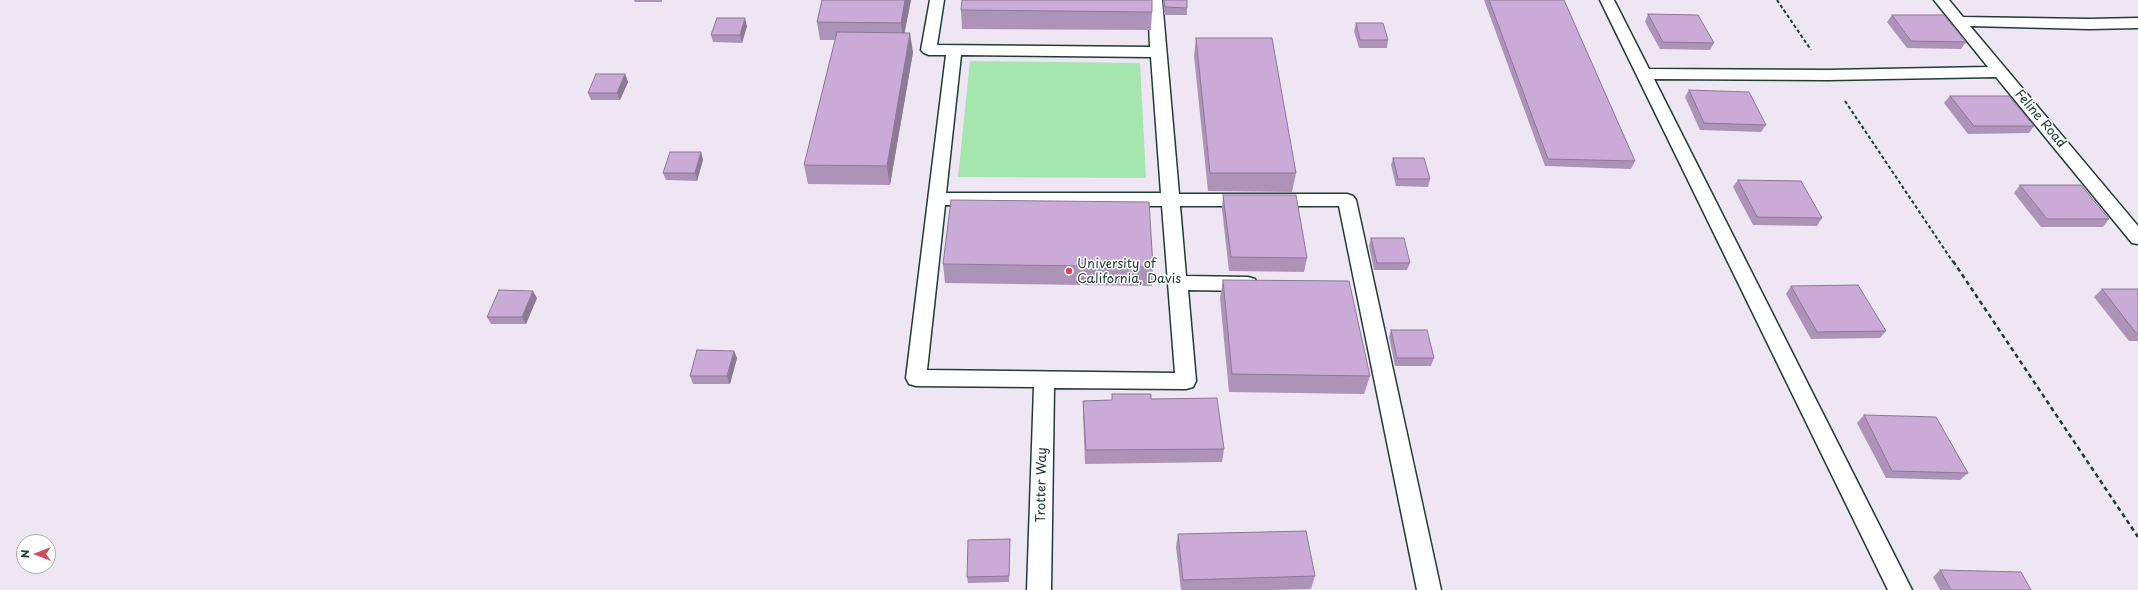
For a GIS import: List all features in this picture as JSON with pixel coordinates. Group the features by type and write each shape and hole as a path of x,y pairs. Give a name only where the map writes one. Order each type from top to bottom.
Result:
{"lane":[{"path":"937,0 929,50 1158,52"},
{"path":"954,50 916,378 1186,381 1158,52 1155,0"},
{"path":"1607,0 1900,590"},
{"name":"Feline Road","path":"1941,0 2138,238"},
{"path":"1959,21 2089,24 2138,23"},
{"path":"1644,74 1828,75 2001,72"},
{"path":"937,199 1347,200 1357,284 1429,590"},
{"path":"1178,283 1263,284"},
{"name":"Trotter Way","path":"1039,590 1044,380"}],"path":[{"path":"1778,0 2138,537"}],"shaded area":[{"name":"University of California, Davis","path":"0,0 2138,0 2138,590 0,590"}],"green space":[{"path":"970,61 1140,63 1146,178 958,177"}],"building":[{"path":"822,0 905,0 901,23 817,22"},
{"path":"962,0 1152,0 1152,12 961,10"},
{"path":"1164,0 1187,0 1187,8 1165,7"},
{"path":"1489,0 1564,0 1635,161 1548,159"},
{"path":"1648,14 1698,15 1714,43 1663,42"},
{"path":"1892,15 1944,15 1966,42 1911,41"},
{"path":"717,18 745,18 740,35 711,35"},
{"path":"1356,23 1383,23 1388,40 1360,40"},
{"path":"837,32 910,33 887,166 804,165"},
{"path":"1196,38 1272,38 1296,173 1210,173"},
{"path":"596,74 625,74 617,93 588,93"},
{"path":"1689,90 1749,92 1766,125 1704,123"},
{"path":"1950,96 2009,96 2034,126 1974,126"},
{"path":"670,152 701,152 695,173 663,173"},
{"path":"1393,158 1424,158 1430,179 1398,179"},
{"path":"1738,180 1801,181 1822,218 1757,217"},
{"path":"2020,185 2081,185 2109,219 2047,219"},
{"path":"1223,195 1296,195 1307,258 1231,257"},
{"path":"951,200 1149,202 1153,267 943,264"},
{"path":"1371,238 1404,238 1410,263 1377,263"},
{"path":"1223,280 1349,281 1370,376 1232,374"},
{"path":"1858,285 1886,331 1817,332 1791,286"},
{"path":"2102,289 2138,289 2138,333 2136,333"},
{"path":"499,290 533,291 522,317 487,317"},
{"path":"1391,330 1427,330 1434,358 1397,358"},
{"path":"697,350 734,351 727,376 690,376"},
{"path":"1112,394 1151,394 1151,399 1217,398 1224,449 1086,450 1083,401 1112,400"},
{"path":"1864,415 1936,417 1968,473 1892,471"},
{"path":"1306,531 1315,576 1183,580 1178,534"},
{"path":"1010,539 1009,576 967,577 968,540"},
{"path":"1940,570 2021,572 2031,590 1951,590"}],"place":[{"name":"University of California, Davis","path":"1069,271"}]}
